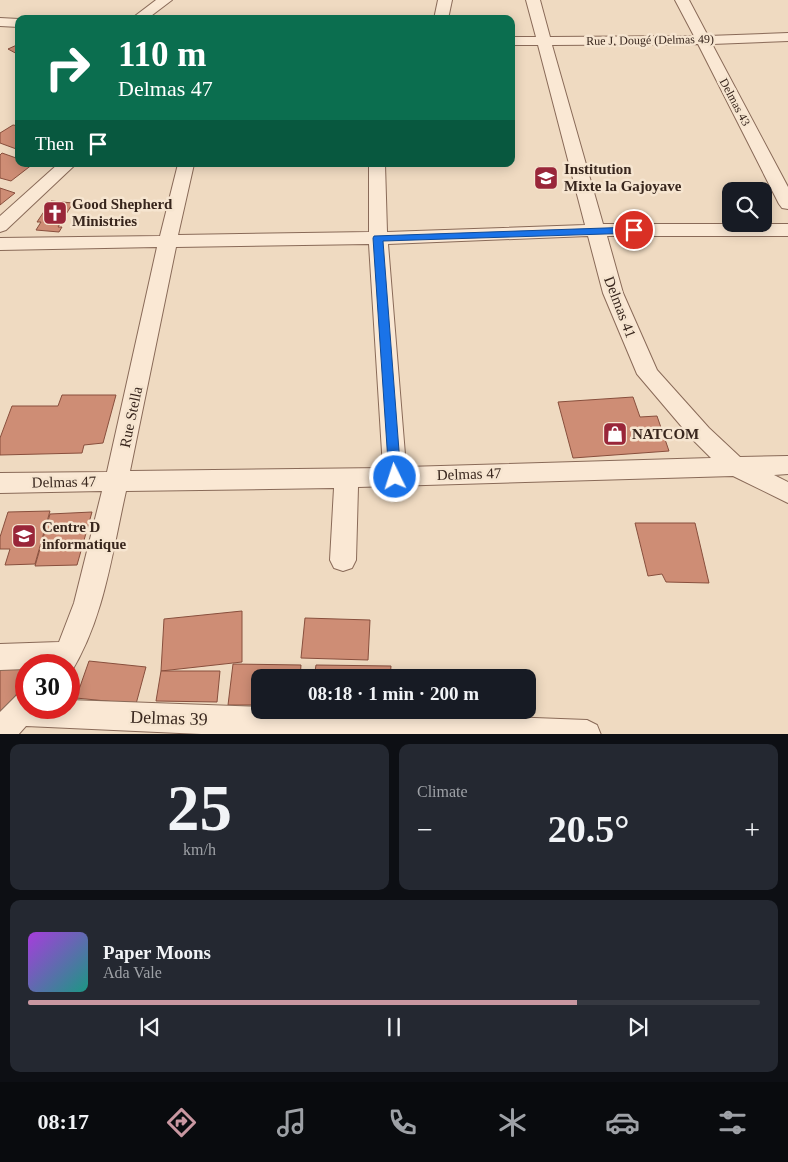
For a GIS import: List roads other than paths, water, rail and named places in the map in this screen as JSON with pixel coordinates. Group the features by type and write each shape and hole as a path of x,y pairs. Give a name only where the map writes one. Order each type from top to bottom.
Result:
{"street":[{"path":"144,15 165,0"},
{"path":"442,15 445,0"},
{"name":"Delmas 41","path":"532,0 613,293 648,374 701,434 734,466 788,493"},
{"name":"Delmas 43","path":"682,0 788,204"},
{"path":"0,22 15,23"},
{"name":"Rue J. Dougé (Delmas 49)","path":"515,41 702,40 788,37"},
{"path":"0,226 65,167"},
{"name":"Rue Stella","path":"67,654 79,633 117,482 166,242 185,167"},
{"path":"377,167 378,238 395,477"},
{"path":"0,244 378,238 595,230 788,230"},
{"name":"Delmas 47","path":"0,483 395,477 788,465"},
{"path":"342,560 346,477"},
{"path":"0,657 15,658"},
{"name":"Delmas 39","path":"80,712 587,734"},
{"path":"0,732 15,717"}],"place":[{"name":"Institution Mixte la Gajoyave","path":"546,178"},
{"name":"Good Shepherd Ministries","path":"55,213"},
{"name":"NATCOM","path":"615,434"},
{"name":"Centre D informatique","path":"24,536"}]}
